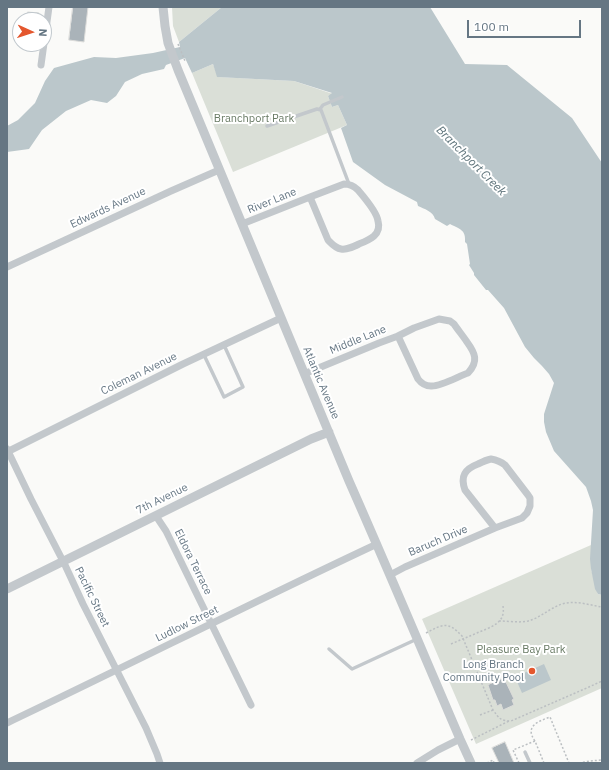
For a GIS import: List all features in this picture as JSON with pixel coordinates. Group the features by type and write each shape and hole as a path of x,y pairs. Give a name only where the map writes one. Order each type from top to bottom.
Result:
{"street":[{"path":"41,65 49,7"},
{"name":"Atlantic Avenue","path":"164,7 165,26 174,45 219,170 349,481 471,763"},
{"name":"Edwards Avenue","path":"7,267 219,170"},
{"name":"River Lane","path":"242,224 340,185 349,184 358,190 377,216 379,228 376,234 371,239 347,249 336,247 328,240 310,197"},
{"name":"Coleman Avenue","path":"7,451 224,344 281,318"},
{"name":"Middle Lane","path":"304,374 440,318 454,324 473,351 475,360 474,365 468,373 436,386 427,386 421,383 418,379 398,336"},
{"name":"7th Avenue","path":"7,589 311,439 329,432"},
{"name":"Pacific Street","path":"7,451 146,728 158,754 160,763"},
{"name":"Baruch Drive","path":"390,575 495,528 522,518 529,510 530,502 528,494 505,465 491,459 471,467 466,471 463,485 465,490 495,528"},
{"name":"Eldora Terrace","path":"156,516 166,531 251,705"},
{"name":"Ludlow Street","path":"7,723 377,544"},
{"path":"417,763 460,739"}],"lane":[{"path":"267,126 320,109 323,105 342,97"},
{"path":"320,109 349,184"},
{"path":"204,354 224,397 243,387 224,344"},
{"path":"329,649 352,669 418,639"},
{"path":"525,752 530,763"}],"path":[{"path":"174,45 180,62"},
{"path":"499,621 526,622 566,603 581,603 602,607"},
{"path":"451,644 491,628 501,619 504,606"},
{"path":"426,633 437,627 447,625 455,628 464,638 493,710 500,719 504,721 511,721"},
{"path":"471,740 602,681"},
{"path":"480,715 493,710"},
{"path":"535,741 532,732 533,726 537,722 550,717 569,763"},
{"path":"487,763 493,760 494,763"},
{"path":"579,763 590,760 602,760"}],"green space":[{"path":"172,7 222,7 179,42 173,26"},
{"name":"Branchport Park","path":"213,64 218,77 294,81 333,94 328,96 332,107 338,105 347,125 233,172 192,73"},
{"name":"Pleasure Bay Park","path":"591,545 591,569 598,594 602,595 602,688 476,744 422,619"}],"water":[{"name":"Branchport Creek","path":"222,7 430,7 465,64 507,65 572,118 602,163 602,595 598,594 595,589 591,569 590,559 593,510 591,501 586,487 554,451 546,432 544,414 554,383 549,374 525,347 504,308 488,290 486,290 474,275 469,265 467,244 465,242 462,230 450,224 447,226 435,219 430,212 418,206 417,202 385,185 353,162 341,128 347,125 338,105 332,107 328,96 332,93 294,81 217,77 213,64 192,73 185,58 166,65 164,69 142,74 125,82 116,96 107,103 91,100 66,111 42,130 29,149 7,152 7,126 18,120 35,103 45,81 54,68 94,57 116,58 153,53 180,47 179,42"},
{"path":"544,664 551,680 522,693 515,677"}],"building":[{"path":"73,7 88,7 84,42 69,40"},
{"path":"504,678 514,699 512,700 514,705 503,710 501,704 497,706 495,700 493,700 488,685"},
{"path":"505,742 514,763 499,763 492,748"}],"place":[{"name":"Long Branch Community Pool","path":"532,671"}]}
